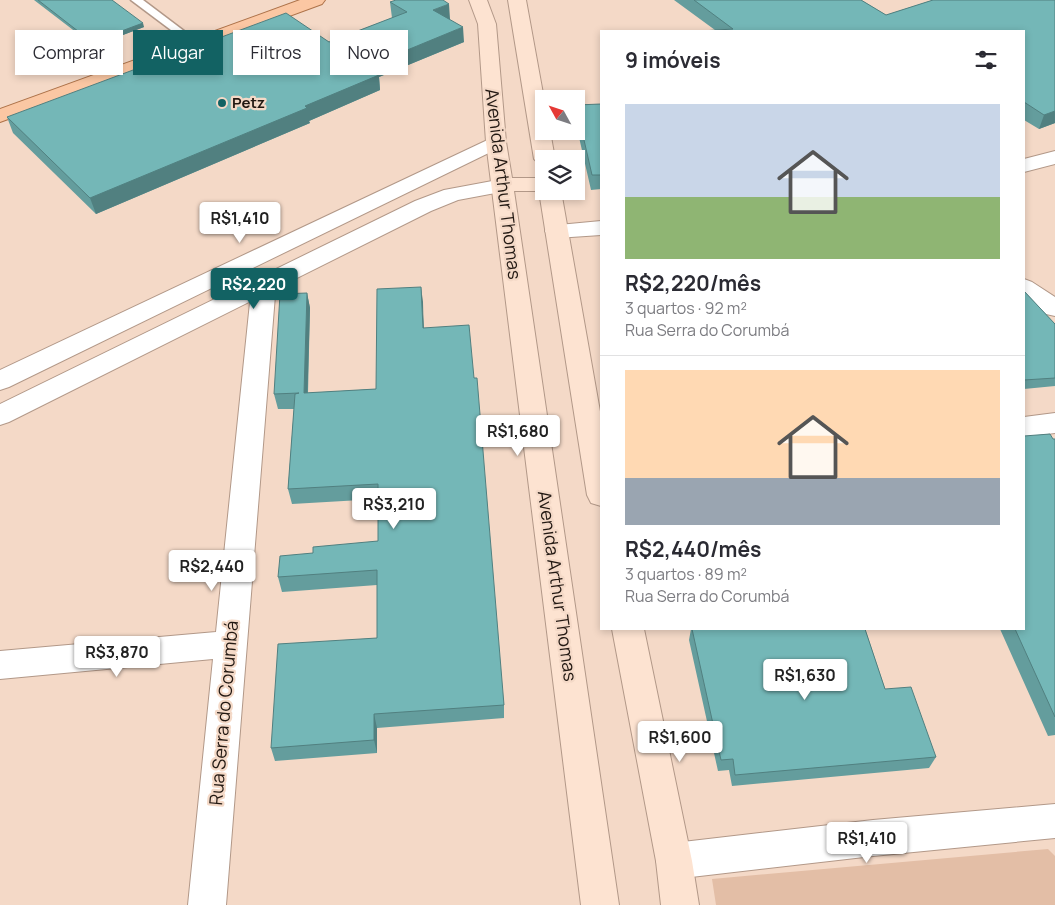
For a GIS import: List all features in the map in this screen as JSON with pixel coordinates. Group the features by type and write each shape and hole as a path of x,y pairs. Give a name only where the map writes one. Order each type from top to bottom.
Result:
{"main road":[{"path":"182,30 267,0"},
{"path":"0,116 316,0"},
{"name":"Avenida Arthur Thomas","path":"478,0 487,24 496,142 600,905"},
{"path":"517,0 535,105"},
{"path":"489,67 504,68 510,71 535,114"},
{"path":"503,186 535,184"},
{"path":"551,200 600,482"},
{"path":"628,630 674,860 680,905"}],"street":[{"path":"0,381 496,142"},
{"path":"1025,166 1055,157"},
{"path":"5,404 264,283 423,206 452,195 503,186"},
{"path":"556,231 600,228"},
{"name":"Rua Serra do Corumbá","path":"208,905 264,283"},
{"path":"1025,289 1055,308"},
{"path":"1025,427 1055,423"},
{"path":"0,665 230,644"},
{"path":"674,860 873,838 1055,821"}],"lane":[{"path":"136,0 178,30"}],"shaded area":[{"path":"1048,849 1055,856 1055,905 716,905 712,879"}],"building":[{"path":"38,0 112,0 143,23 123,30 77,30"},
{"path":"396,0 443,0 449,4 433,10 463,27 408,50 408,30 360,30 407,12 390,2"},
{"path":"694,0 861,0 886,15 933,0 1055,0 1055,111 1044,115 1025,103 1025,30 717,30 733,29"},
{"path":"286,13 311,30 240,30"},
{"path":"233,33 233,75 320,75 320,36 329,42 330,75 379,75 305,106 307,108 90,198 7,117 133,70 133,75 223,75 223,36"},
{"path":"600,104 600,175 592,175 584,140 585,105"},
{"path":"421,287 423,328 469,325 474,378 477,378 504,705 374,714 374,740 271,748 278,644 377,638 377,570 278,577 280,556 313,553 313,547 378,541 378,484 288,489 295,394 299,393 274,394 280,294 307,293 304,393 376,389 377,289"},
{"path":"1025,292 1055,324 1055,378 1025,380"},
{"path":"1050,434 1055,439 1055,717 1015,630 1025,630 1025,436"},
{"path":"692,630 865,630 885,689 911,687 936,757 735,775 733,759 721,760"}],"place":[{"name":"Petz","path":"222,103"}]}
